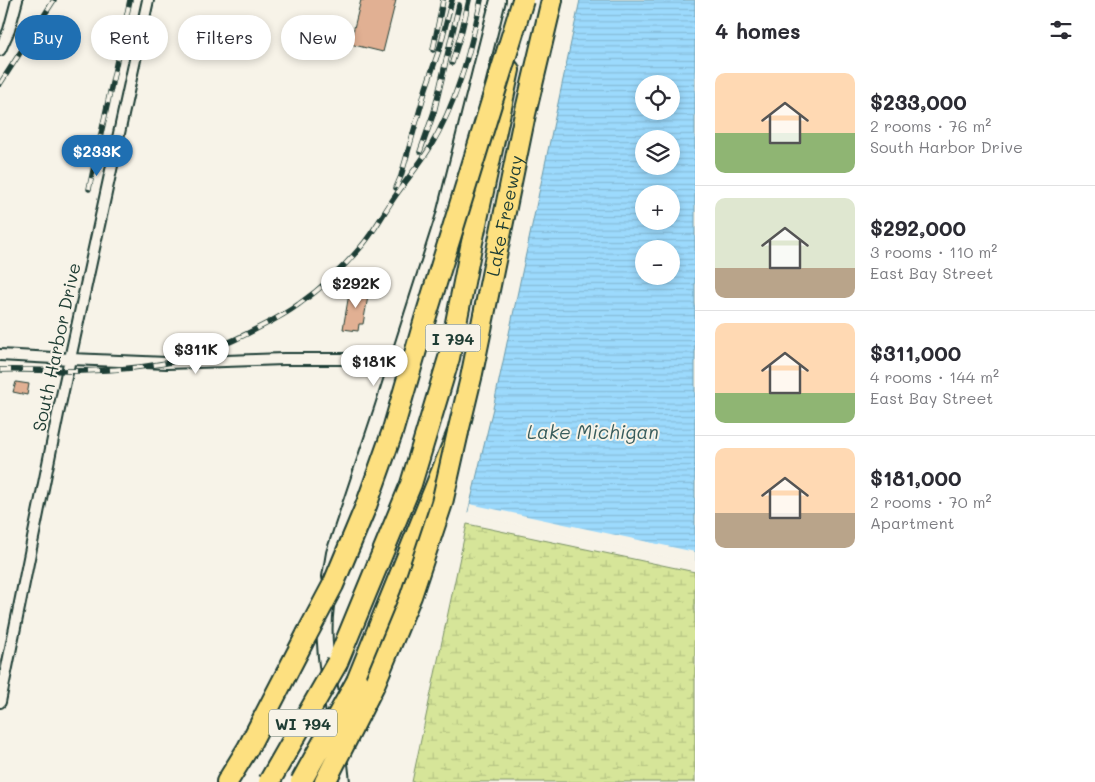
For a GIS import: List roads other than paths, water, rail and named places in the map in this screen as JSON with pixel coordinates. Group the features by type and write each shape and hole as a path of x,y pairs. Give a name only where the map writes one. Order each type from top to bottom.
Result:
{"highway":[{"name":"I 794","path":"337,663 411,484 449,358 524,0"},
{"path":"227,782 248,748 332,586 366,506 392,433 524,0"},
{"name":"Lake Freeway","path":"458,432 471,378 525,114 552,0"},
{"name":"I 794","path":"357,681 458,432"},
{"path":"325,782 374,685 411,596 442,503 458,432"},
{"name":"WI 794","path":"269,782 337,663"},
{"name":"WI 794","path":"301,782 357,681"}],"street":[{"path":"0,50 9,30 17,0"},
{"name":"South Harbor Drive","path":"0,702 58,414 148,0"},
{"path":"342,782 324,621 334,552 444,215 498,0"},
{"path":"0,355 166,363 276,359 354,359 394,371"}],"water":[{"name":"Lake Michigan","path":"580,0 695,0 695,561 468,512 494,404"}],"railway":[{"path":"0,84 54,0"},
{"path":"89,189 130,0"},
{"path":"433,50 443,0"},
{"path":"396,188 440,47 452,0"},
{"path":"452,63 469,0"},
{"path":"0,370 105,370 142,367 178,360 214,349 237,339 280,316 324,285 365,242 439,132 461,77 481,0"},
{"path":"420,152 434,112 459,5"}]}
